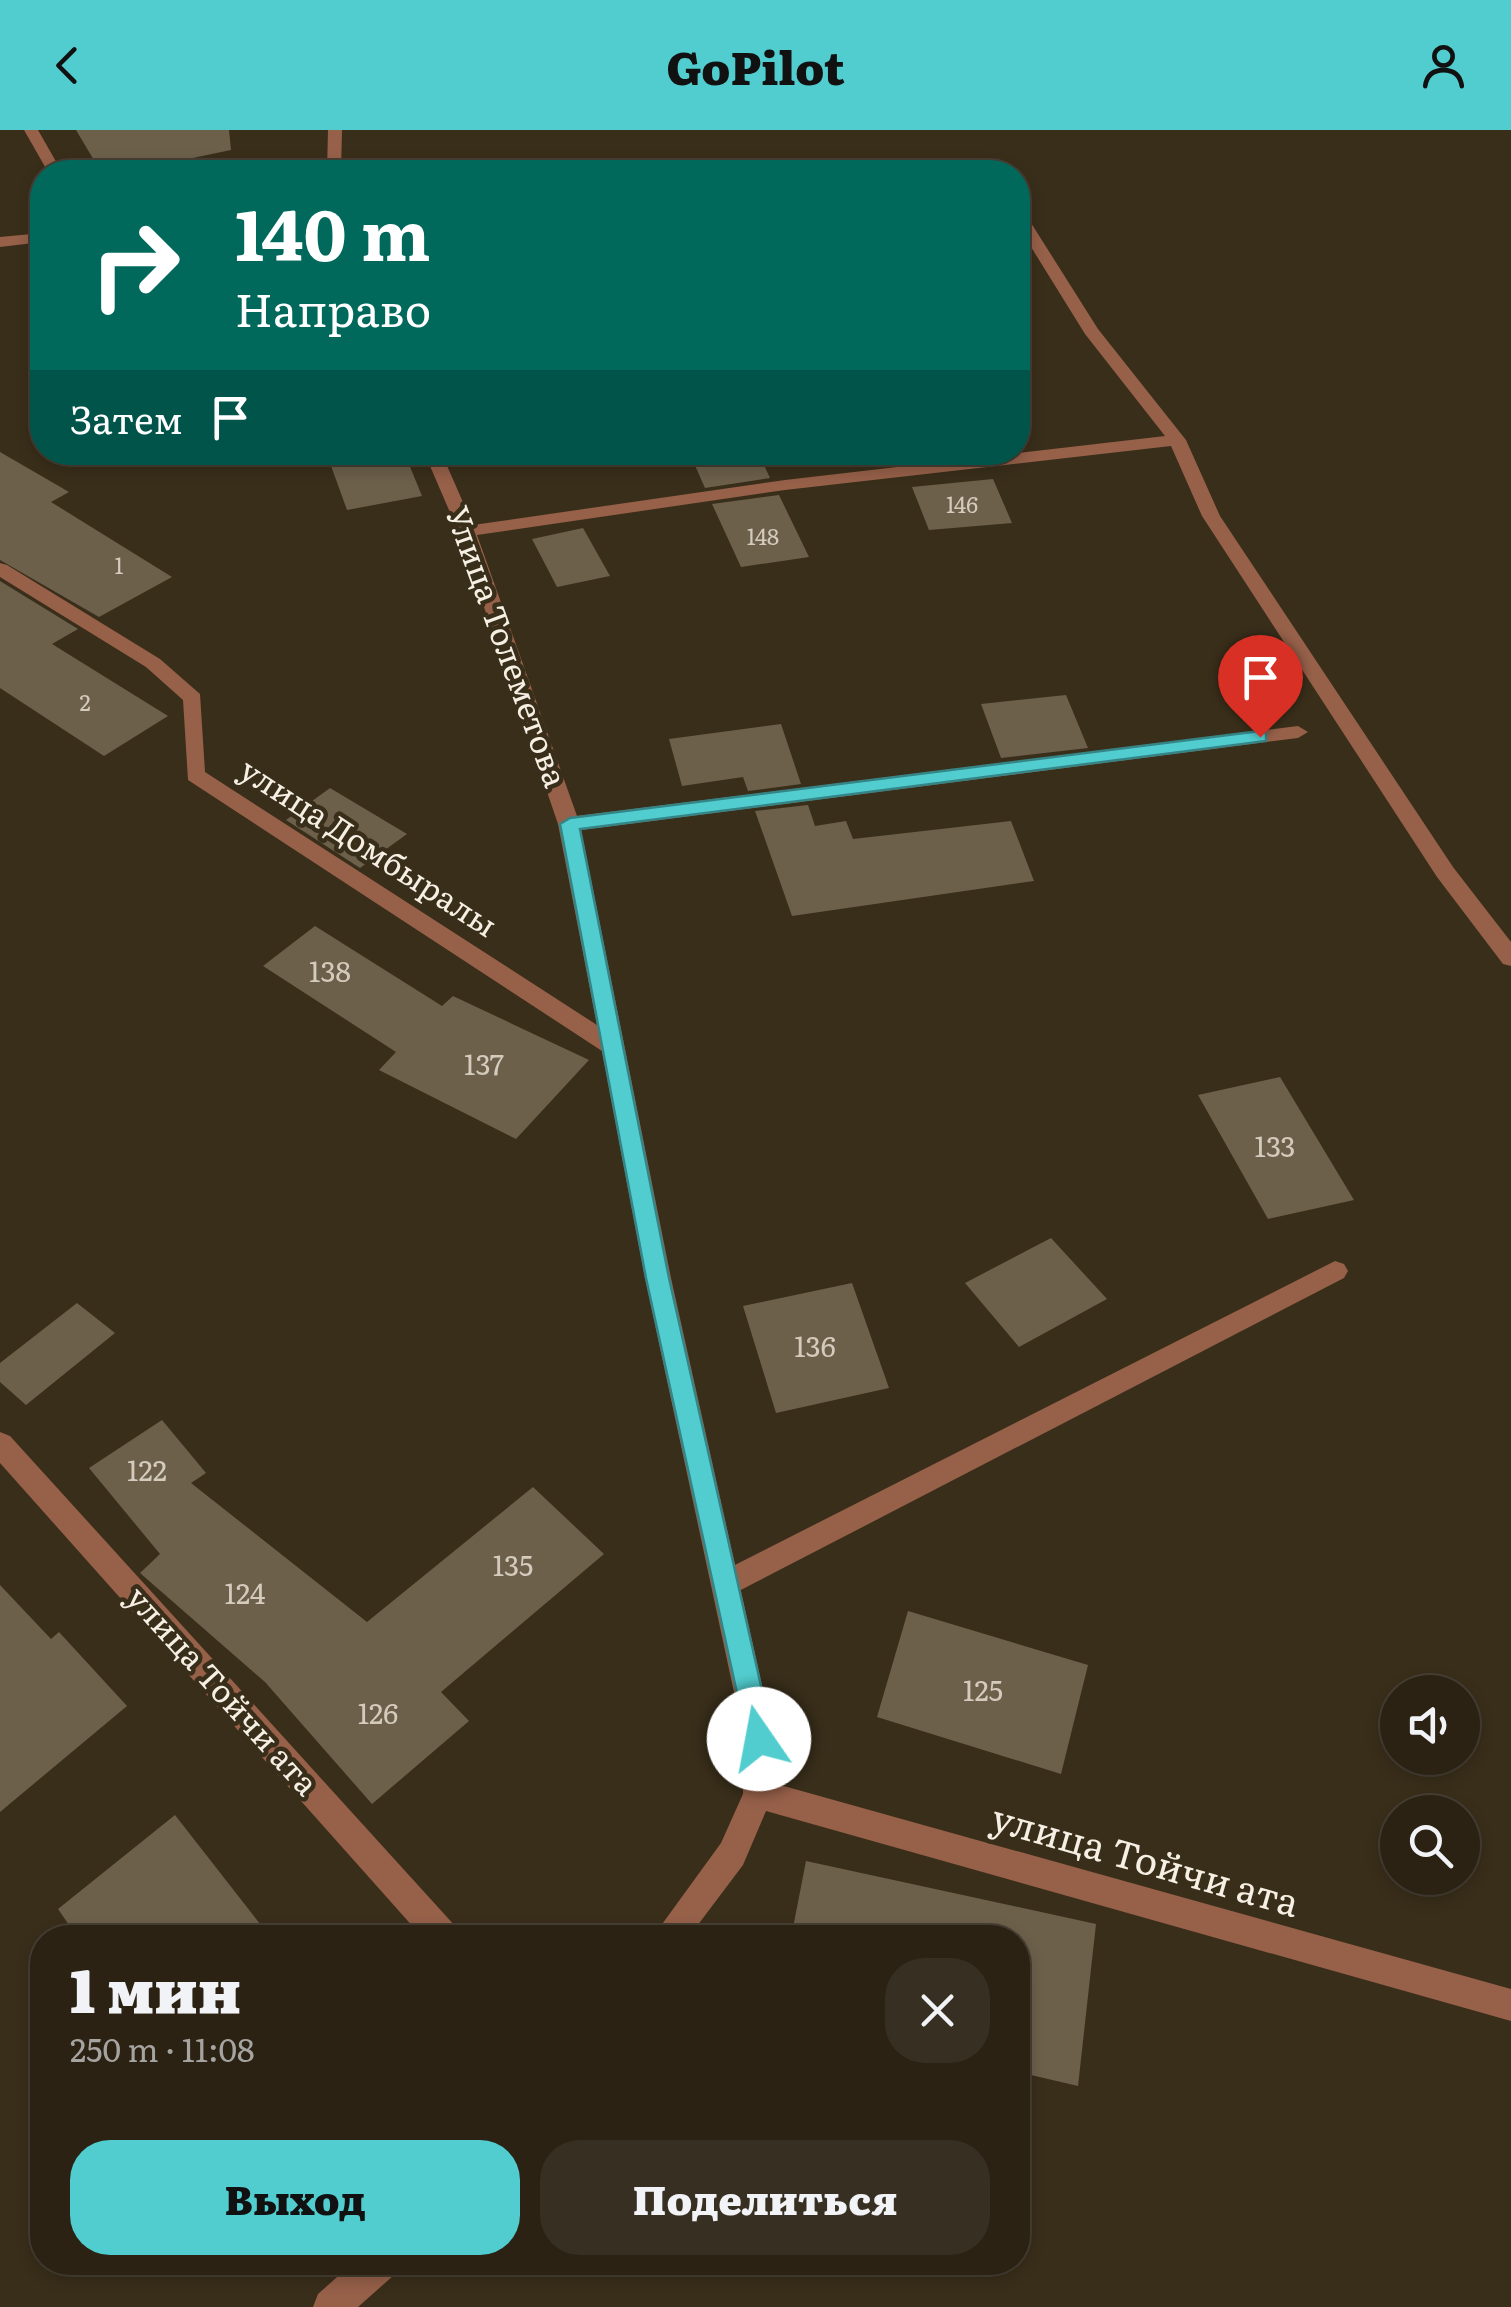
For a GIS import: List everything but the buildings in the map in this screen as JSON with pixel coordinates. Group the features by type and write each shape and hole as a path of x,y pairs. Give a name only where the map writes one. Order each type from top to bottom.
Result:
{"street":[{"path":"31,130 48,160"},
{"path":"334,160 335,130"},
{"path":"1030,234 1091,331 1178,440 1211,516 1445,872 1511,958"},
{"path":"0,242 30,239"},
{"path":"1030,457 1178,440"},
{"name":"Улица Толеметова","path":"438,465 467,531 570,824 612,1047 759,1739 758,1794 732,1854 678,1925"},
{"path":"467,531 964,465"},
{"name":"улица Домбыралы","path":"0,569 152,664 193,698 195,775 612,1047"},
{"path":"570,824 1298,732"},
{"path":"725,1584 1336,1271"},
{"name":"улица Тойчи ата","path":"0,1444 433,1925"},
{"name":"улица Тойчи ата","path":"758,1794 1511,2005"},
{"path":"332,2307 368,2275"}],"route":[{"path":"759,1739 658,1278 570,824 1260,737"}]}
